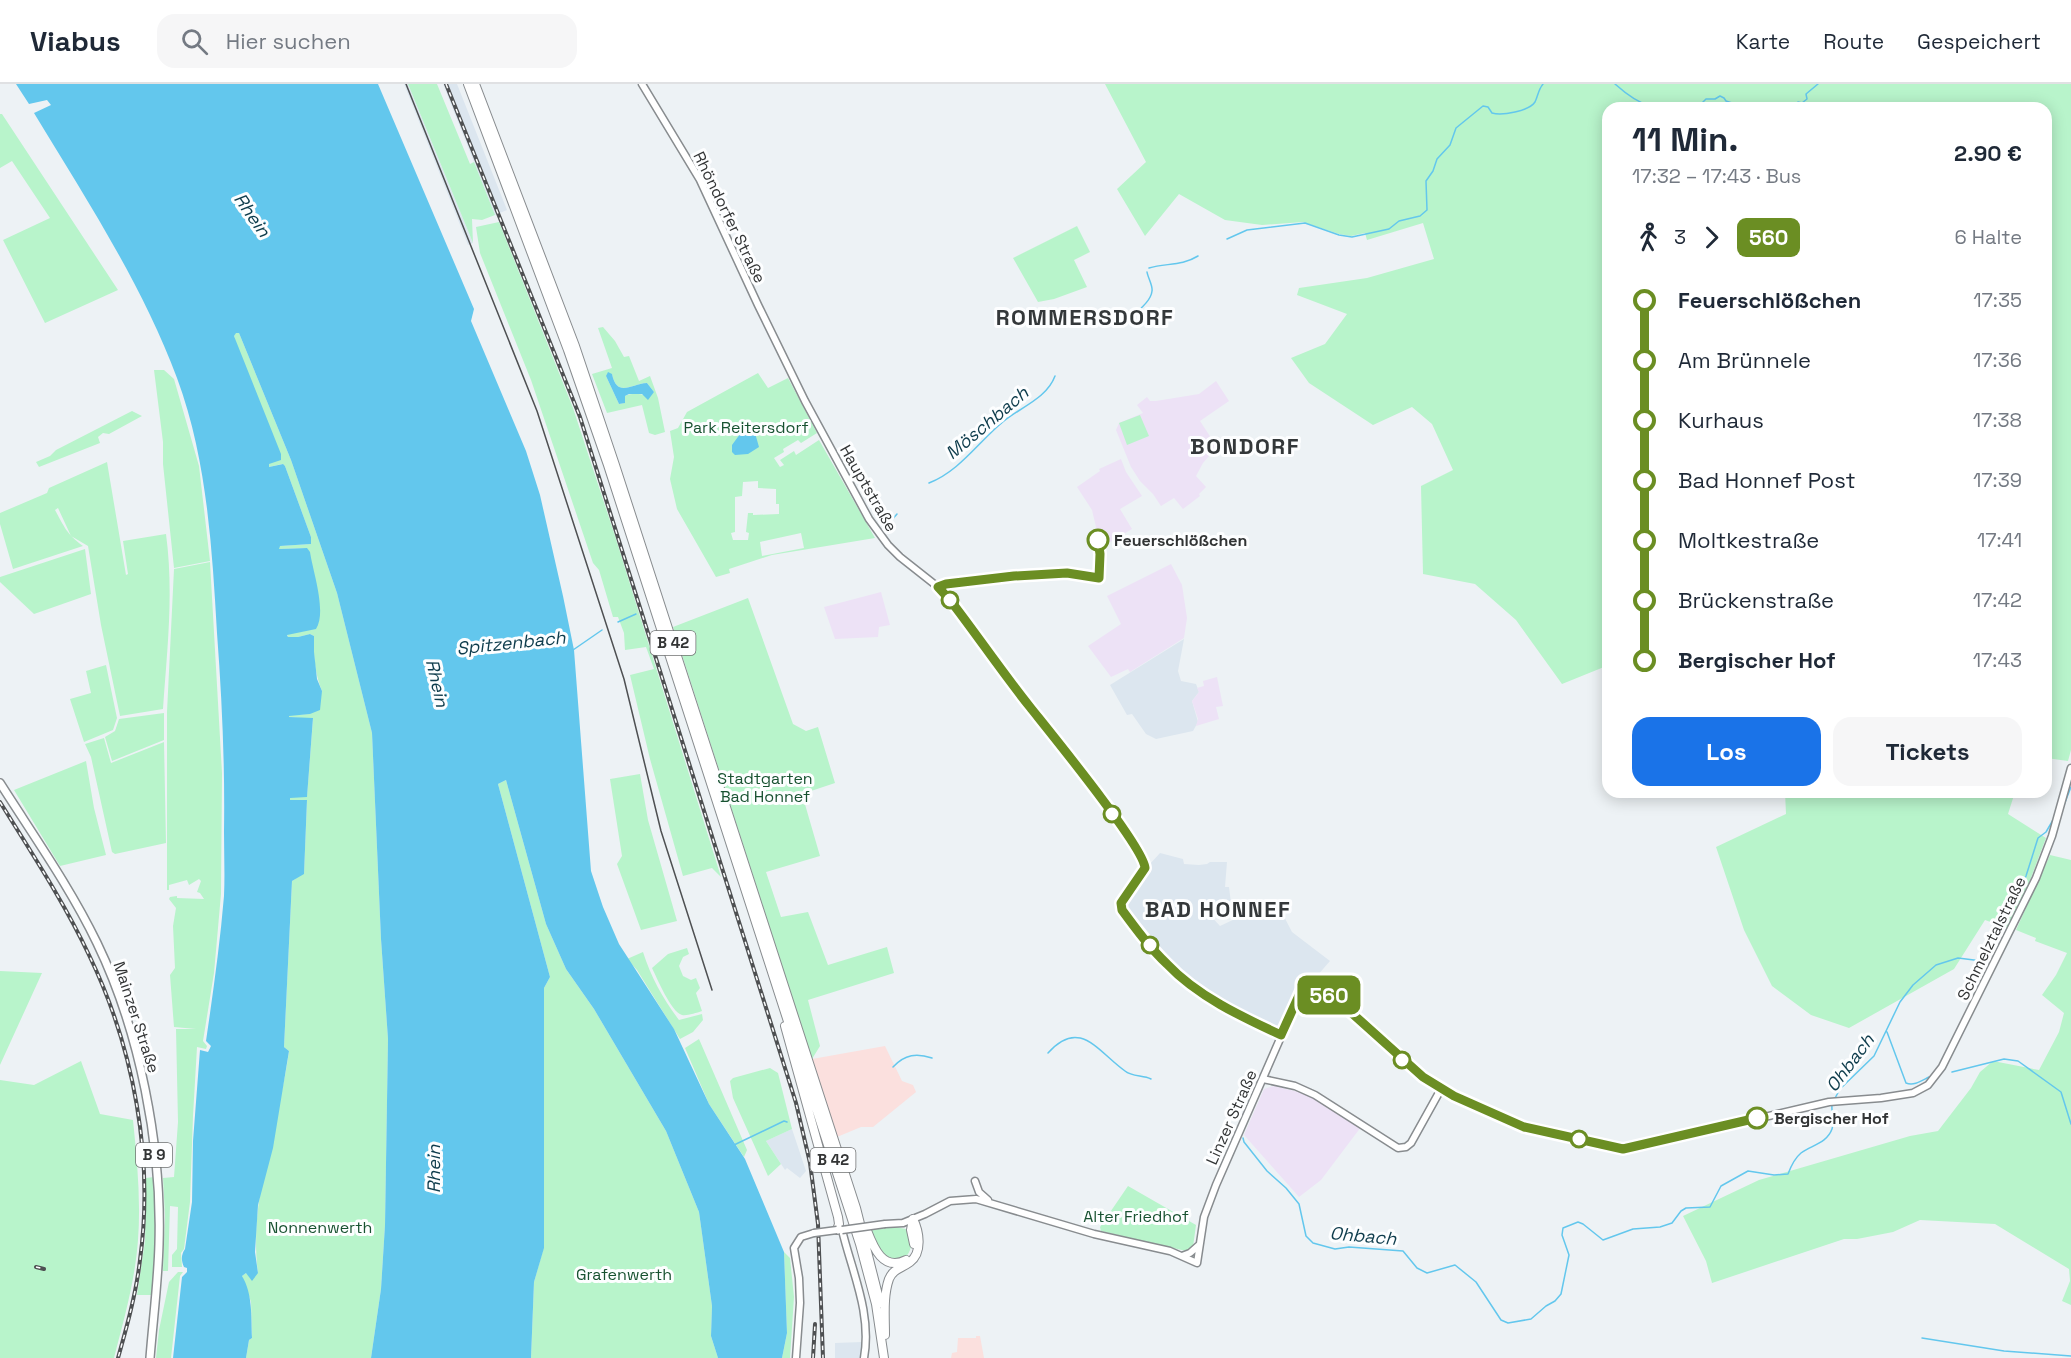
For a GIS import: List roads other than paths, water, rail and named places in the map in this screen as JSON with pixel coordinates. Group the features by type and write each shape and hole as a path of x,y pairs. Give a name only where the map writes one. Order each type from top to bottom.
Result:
{"highway":[{"name":"B 42","path":"468,84 530,245 601,444 860,1244 872,1291 882,1358"},
{"name":"B 42","path":"475,84 575,345 856,1208 875,1276 888,1358"},
{"path":"778,989 778,1000 791,1051 839,1219 840,1230"},
{"path":"856,1208 876,1252 887,1262 898,1263 910,1256 914,1244 911,1230 913,1219"},
{"path":"885,1335 885,1301 889,1279 895,1271 912,1260 918,1249 913,1219"},
{"path":"903,1223 911,1230"}],"main road":[{"name":"Rhöndorfer Straße","path":"642,84 700,180 788,365"},
{"name":"Hauptstraße","path":"788,365 819,428 869,519 884,540 900,557 938,587 950,600 1125,832 1145,865 1144,871 1121,903 1125,914 1168,966 1198,990 1281,1035"},
{"name":"Schmelztalstraße","path":"1441,1089 1519,1125 1623,1149 1838,1100 1902,1095 1917,1091 1928,1085 1942,1067 2036,878 2071,768"},
{"name":"Mainzer Straße","path":"0,783 83,915 115,984 138,1057 149,1114 159,1215 158,1269 150,1358"},
{"name":"Linzer Straße","path":"1182,1256 1197,1263 1204,1217 1209,1202 1304,987 1309,986 1335,998 1411,1067 1441,1089"},
{"path":"1263,1079 1295,1086 1315,1095 1398,1148 1406,1147 1411,1143 1441,1089"},
{"path":"975,1181 980,1193 991,1203"},
{"path":"885,1224 903,1223 950,1201 976,1198 1094,1234 1170,1251 1182,1256 1200,1245"},
{"path":"796,1358 800,1312 800,1284 794,1251 796,1242 806,1235 913,1219"},
{"path":"840,1230 860,1292 866,1332 864,1358"}],"water":[{"name":"Rhein","path":"16,84 378,84 474,309 471,321 526,451 540,495 574,650 591,871 619,944 674,1029 709,1104 745,1159 784,1252 787,1333 782,1358 718,1358 711,1336 712,1306 699,1212 666,1131 594,1009 566,969 546,924 506,780 498,784 550,977 544,988 544,1248 534,1282 531,1358 371,1358 381,1289 385,1225 388,1039 372,733 337,593 291,460 239,333 236,333 234,336 281,454 281,460 269,464 269,467 283,464 285,466 311,537 311,544 280,546 279,549 307,548 310,552 320,602 319,622 316,629 287,635 288,637 310,634 314,636 317,679 322,691 320,710 310,714 289,716 313,718 307,797 290,798 290,800 307,800 304,874 292,881 284,1047 289,1051 273,1148 258,1205 255,1252 258,1273 252,1281 246,1273 242,1276 250,1298 252,1338 249,1340 246,1358 173,1358 182,1277 187,1272 182,1258 192,1202 193,1141 200,1050 208,1052 211,1046 206,1041 224,896 222,707 213,568 206,504 202,472 187,409 163,343 112,242 34,113 51,105 47,100 29,104"},
{"path":"608,372 612,374 617,386 621,388 647,383 654,392 648,400 642,394 629,394 625,396 625,403 619,404 606,376"},
{"path":"748,429 755,433 759,447 748,454 735,455 732,452 732,445 743,430"}],"waterway":[{"name":"Möschbach","path":"1227,239 1247,230 1305,223 1352,237 1389,229 1399,221 1420,216 1427,210 1426,181 1437,159 1450,145 1456,128 1483,106 1496,114 1527,108 1535,102 1543,84"},
{"path":"1615,84 1640,102"},
{"path":"1803,102 1807,99 1806,94 1818,84"},
{"path":"1703,102 1706,99 1715,99 1720,96 1729,102"},
{"name":"Möschbach","path":"1149,268 1180,263 1198,256"},
{"name":"Möschbach","path":"1130,317 1143,306 1151,295 1152,287 1147,272"},
{"name":"Möschbach","path":"929,483 950,471 1004,421 1040,396 1055,376"},
{"name":"Möschbach","path":"884,529 897,514"},
{"name":"Spitzenbach","path":"618,622 636,614"},
{"name":"Spitzenbach","path":"573,650 602,630"},
{"name":"Ohbach","path":"2064,805 2071,787"},
{"name":"Ohbach","path":"1834,1100 1840,1089 1874,1056 1900,1002 1913,985 1936,965 1958,958 1982,961 2000,932 2026,876 2038,838 2046,832 2053,820"},
{"path":"1887,1032 1906,1083 1915,1083 1929,1077"},
{"name":"Ohbach","path":"1048,1053 1059,1043 1070,1038 1079,1038 1097,1047 1128,1073 1151,1079"},
{"name":"Ohbach","path":"893,1067 902,1059 911,1056 921,1055 932,1058"},
{"path":"1952,1072 2004,1059 2018,1061 2061,1092 2071,1124"},
{"name":"Ohbach","path":"1243,1138 1267,1171 1286,1188 1299,1204 1306,1236 1313,1243 1335,1249 1349,1247 1403,1251 1417,1268 1427,1273 1455,1265 1476,1282 1501,1320 1508,1323 1531,1319 1561,1294 1569,1255 1562,1235 1563,1228 1578,1222 1603,1240 1633,1229 1660,1227 1672,1223 1686,1208 1710,1207 1721,1186 1748,1171 1774,1175 1788,1174 1799,1155 1823,1141 1830,1134 1833,1123 1832,1105"},
{"name":"Ohbach","path":"734,1145 784,1121 787,1122"},
{"path":"1922,1338 2004,1351 2071,1356"}],"tram line":[{"path":"406,84 537,411 624,679 661,831 712,990"}],"railway":[{"path":"446,84 580,417 796,1103 810,1163 818,1224 823,1358"},
{"path":"0,802 58,896 89,955 105,991 129,1065 142,1143 144,1221 136,1285 118,1358"},
{"path":"36,1267 44,1269"},
{"path":"813,1358 815,1324"}],"place":[{"name":"Feuerschlößchen","path":"1098,540"},
{"name":"Bergischer Hof","path":"1757,1118"}],"district":[{"name":"ROMMERSDORF","path":"1085,317"},
{"name":"BONDORF","path":"1245,446"},
{"name":"BAD HONNEF","path":"1218,909"}],"park label":[{"name":"Park Reitersdorf","path":"746,427"},
{"name":"Stadtgarten Bad Honnef","path":"765,787"},
{"name":"Alter Friedhof","path":"1136,1216"},
{"name":"Nonnenwerth","path":"320,1227"},
{"name":"Grafenwerth","path":"624,1274"}]}
